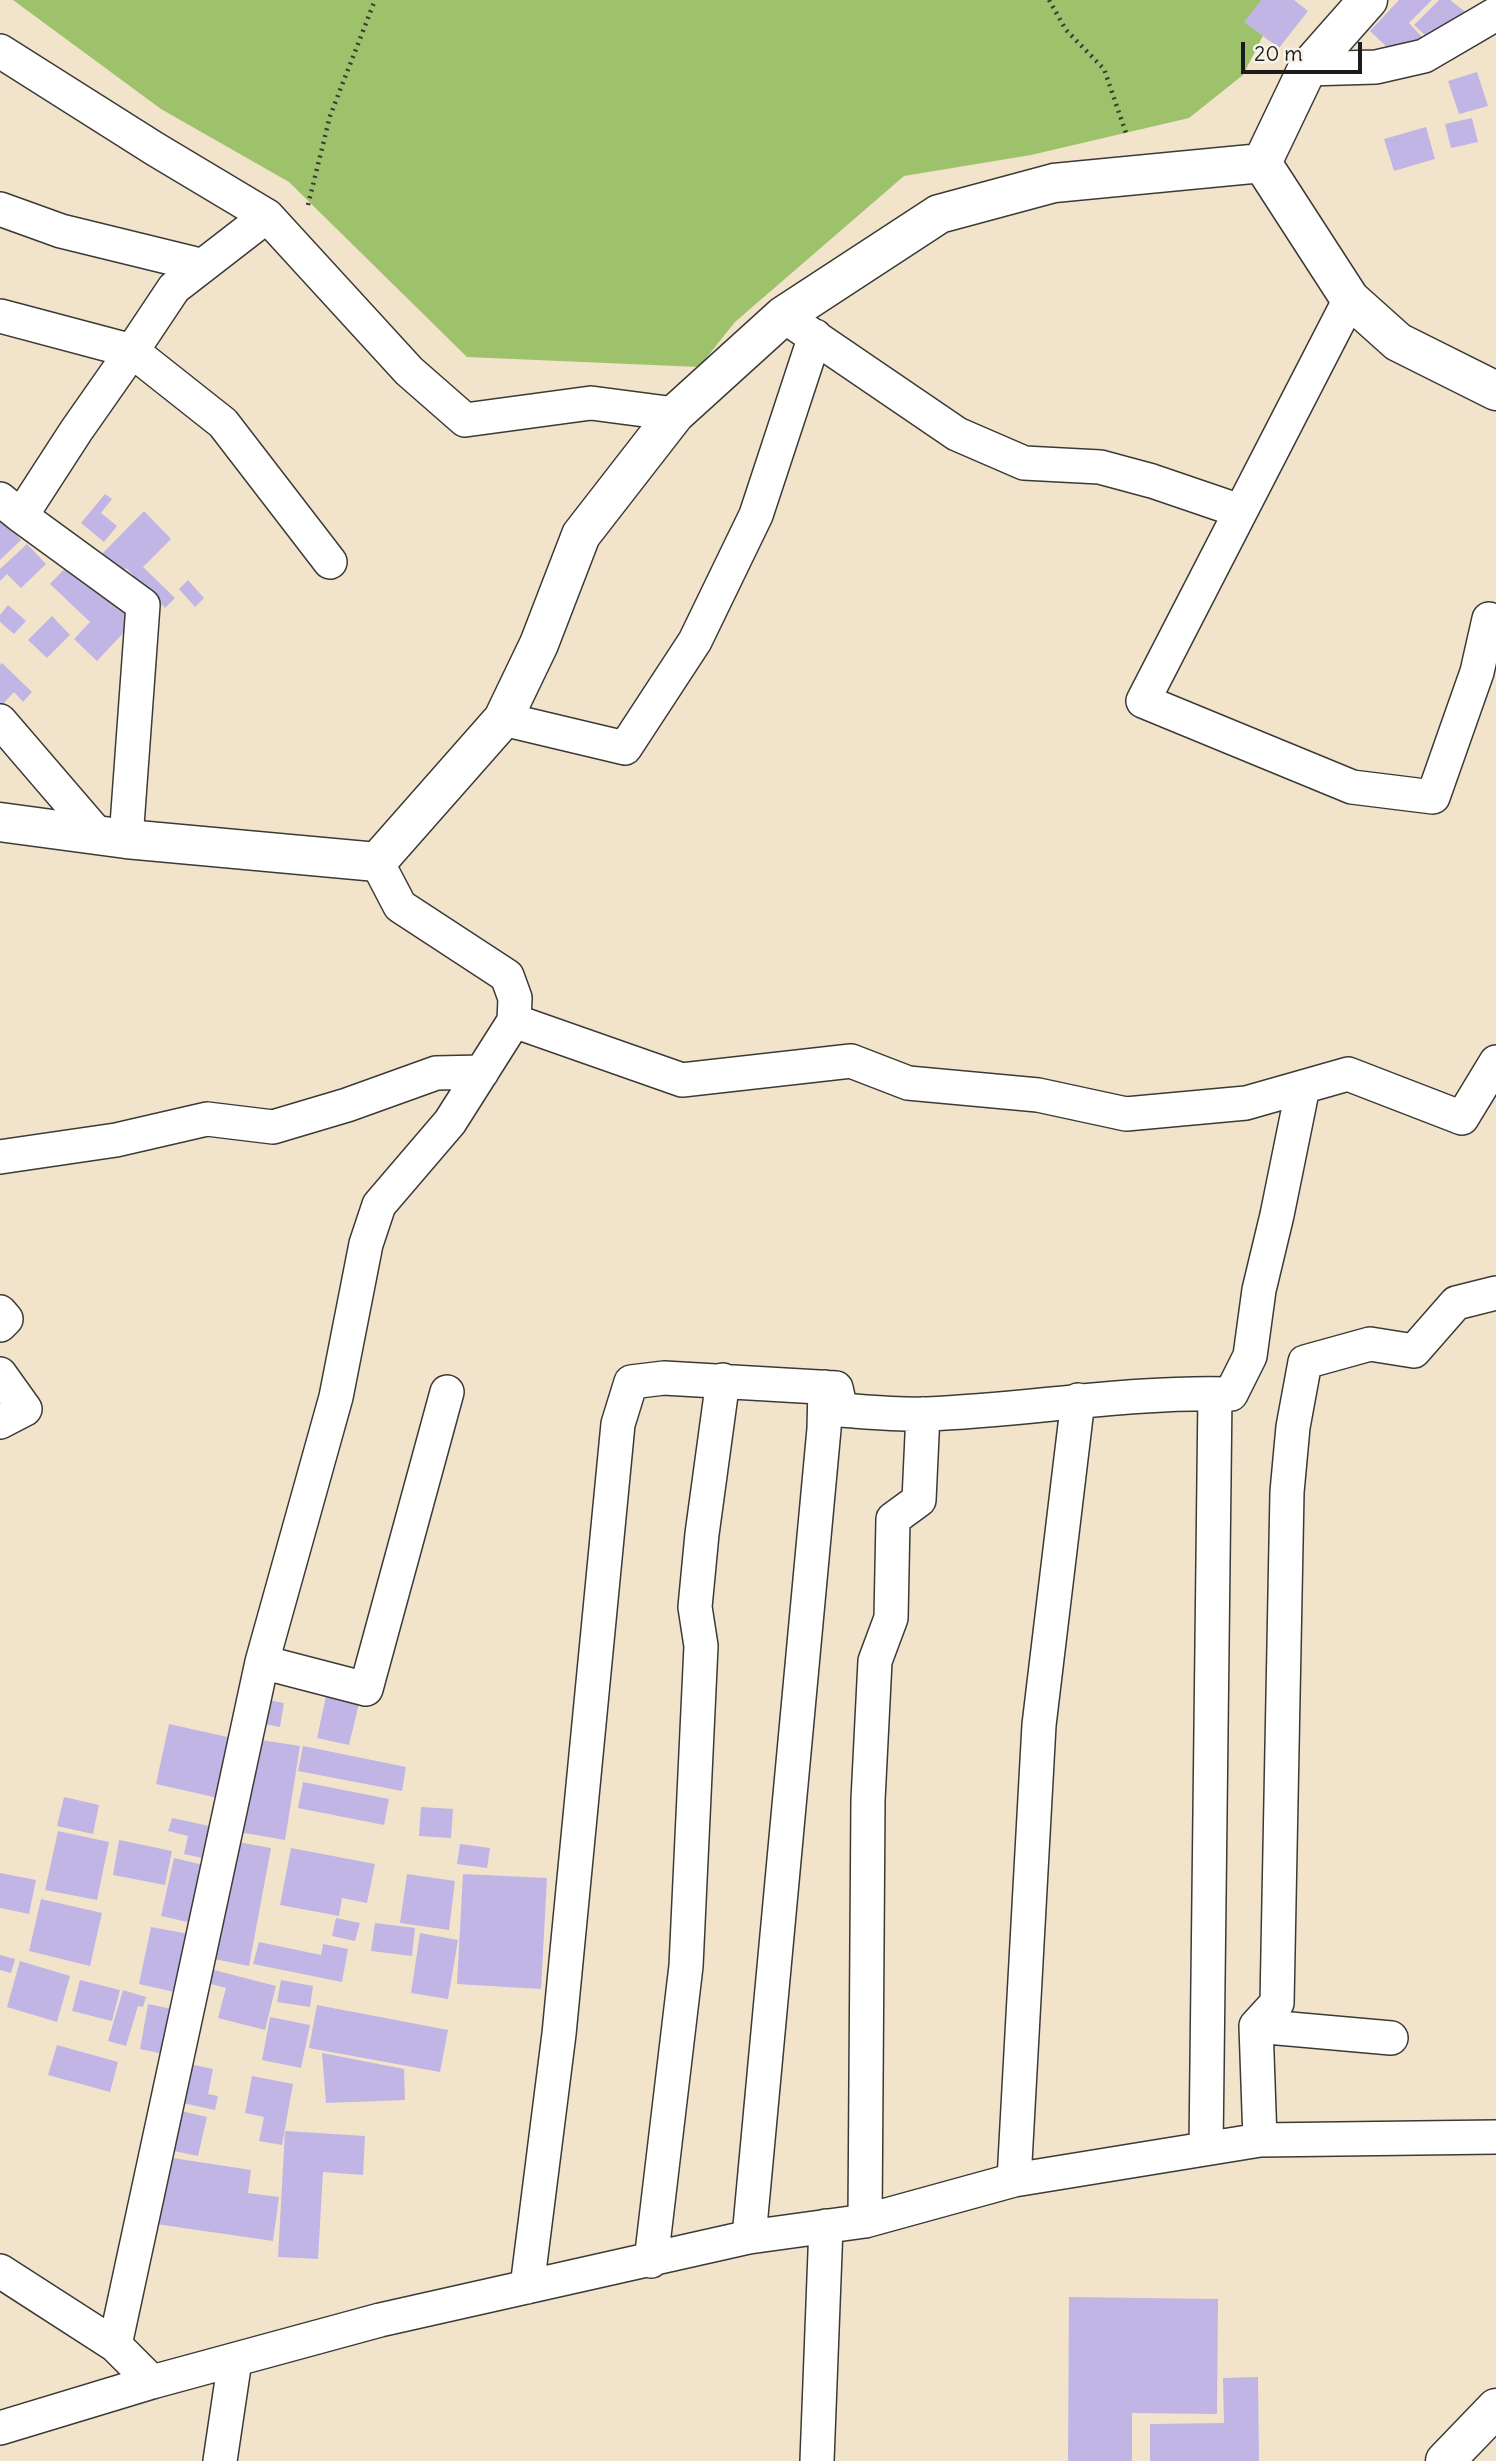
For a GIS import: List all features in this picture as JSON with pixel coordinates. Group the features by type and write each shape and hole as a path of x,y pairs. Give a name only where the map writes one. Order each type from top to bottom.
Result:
{"main road":[{"path":"1262,163 1307,69 1368,0"},
{"path":"0,822 112,837 377,862 503,719 539,644 581,535 675,414 783,316 939,214 1054,183 1262,163"},
{"path":"1262,163 1350,299 1398,342 1496,391"},
{"path":"1445,2461 1496,2408"}],"street":[{"path":"1307,69 1376,67 1424,56 1496,14"},
{"path":"0,51 267,216 409,371 465,420 590,403 675,414"},
{"path":"0,209 61,231 200,265"},
{"path":"112,837 143,605 11,508 76,431 174,288 200,265 267,216"},
{"path":"1350,299 1143,701 1352,787 1433,797 1477,672 1489,619 1496,624"},
{"path":"0,316 132,351 223,423 330,562"},
{"path":"783,316 957,434 1024,463 1100,467 1152,481 1240,511"},
{"path":"503,719 625,748 695,641 755,515 815,337"},
{"path":"0,721 112,837"},
{"path":"115,2345 262,1661 336,1397 366,1244 379,1205 450,1122 514,1021 515,998 507,976 400,905 377,862"},
{"path":"514,1021 682,1080 851,1061 908,1083 1038,1096 1126,1114 1246,1103 1348,1074 1462,1118 1496,1062"},
{"path":"0,1157 116,1140 207,1119 273,1127 347,1105 436,1073 482,1072"},
{"path":"527,2287 559,2034 618,1424 632,1382 664,1378 836,1388 841,1410 923,1414 1170,1394 1231,1394 1250,1356 1259,1290 1303,1087"},
{"path":"1260,2140 1256,2025 1277,2003 1287,1492 1293,1427 1306,1362 1370,1344 1414,1351 1456,1303 1496,1293"},
{"path":"0,1312 6,1319 0,1325"},
{"path":"0,1374 25,1409 0,1422"},
{"path":"651,2261 686,1966 701,1646 695,1606 723,1380"},
{"path":"749,2237 823,1442 825,1387"},
{"path":"262,1661 366,1689 447,1392"},
{"path":"1206,2148 1215,1394"},
{"path":"1014,2180 1039,1725 1078,1400"},
{"path":"865,2221 868,1800 875,1661 891,1618 893,1519 919,1500 923,1414"},
{"path":"1256,2025 1391,2038"},
{"path":"0,2428 152,2382 380,2320 749,2237 865,2221 1014,2180 1260,2140 1496,2137"},
{"path":"817,2461 827,2226"},
{"path":"0,2271 115,2345 152,2382"},
{"path":"220,2461 234,2360"}],"path":[{"path":"297,249 330,116 375,0"},
{"path":"1049,0 1066,30 1104,69 1127,132 1134,176"}],"green space":[{"path":"13,0 1271,0 1269,24 1243,75 1189,118 1031,155 904,176 735,322 699,367 467,357 289,182 161,109"}],"building":[{"path":"1261,0 1294,0 1308,11 1279,48 1244,22"},
{"path":"1399,0 1432,0 1409,23 1423,38 1389,49 1370,31"},
{"path":"1439,0 1450,0 1472,17 1427,37 1414,25"},
{"path":"1477,72 1488,106 1459,114 1448,81"},
{"path":"1472,118 1478,142 1451,148 1445,124"},
{"path":"1426,127 1435,159 1394,171 1384,139"},
{"path":"105,494 112,499 101,513 117,526 104,542 81,523"},
{"path":"144,511 171,539 143,567 175,598 165,608 126,568 119,575 100,556"},
{"path":"2,519 21,540 0,560 0,521"},
{"path":"27,544 46,564 21,588 7,574 0,581 0,569"},
{"path":"70,563 113,604 121,595 141,614 97,661 74,639 90,622 50,584"},
{"path":"188,580 204,598 195,607 179,589"},
{"path":"8,605 26,621 14,634 0,622 0,615"},
{"path":"52,616 70,635 47,658 28,640"},
{"path":"2,663 32,692 23,702 14,692 0,707"},
{"path":"328,1687 361,1695 349,1745 317,1738"},
{"path":"268,1700 284,1703 280,1727 264,1724"},
{"path":"169,1724 232,1738 218,1798 156,1784"},
{"path":"248,1738 300,1746 285,1840 233,1831"},
{"path":"303,1746 406,1767 402,1791 298,1771"},
{"path":"303,1782 389,1799 384,1825 298,1808"},
{"path":"64,1797 99,1805 93,1834 57,1826"},
{"path":"421,1807 453,1809 451,1838 419,1836"},
{"path":"172,1818 214,1827 207,1859 184,1854 188,1836 168,1831"},
{"path":"58,1831 109,1842 97,1900 45,1890"},
{"path":"119,1840 172,1851 165,1885 113,1875"},
{"path":"226,1840 271,1848 249,1966 204,1957"},
{"path":"460,1844 490,1848 487,1868 457,1864"},
{"path":"291,1848 375,1864 367,1903 342,1898 339,1916 280,1905"},
{"path":"174,1858 208,1866 196,1924 161,1916"},
{"path":"0,1873 36,1880 29,1914 0,1908"},
{"path":"407,1874 455,1881 449,1930 400,1923"},
{"path":"463,1874 547,1878 541,1989 457,1984"},
{"path":"41,1899 102,1913 90,1966 29,1951"},
{"path":"336,1918 360,1923 355,1941 332,1936"},
{"path":"375,1923 415,1928 412,1956 371,1951"},
{"path":"151,1927 200,1936 188,1995 139,1984"},
{"path":"420,1933 458,1940 448,1999 411,1993"},
{"path":"259,1942 321,1955 323,1944 348,1949 342,1982 253,1964"},
{"path":"0,1955 15,1959 11,1973 0,1970"},
{"path":"20,1961 70,1976 57,2022 7,2007"},
{"path":"210,1969 276,1986 265,2030 218,2018 226,1988 207,1983"},
{"path":"80,1980 120,1990 112,2021 72,2011"},
{"path":"281,1980 313,1986 310,2007 277,2002"},
{"path":"123,1990 146,1997 143,2007 138,2006 126,2046 108,2041"},
{"path":"148,2004 177,2010 168,2055 140,2049"},
{"path":"317,2005 448,2030 440,2072 309,2048"},
{"path":"270,2017 310,2025 301,2068 262,2060"},
{"path":"57,2045 118,2062 110,2092 48,2075"},
{"path":"322,2053 404,2069 405,2100 326,2103"},
{"path":"185,2063 213,2069 208,2094 218,2096 215,2110 178,2102"},
{"path":"252,2076 293,2084 282,2145 259,2141 264,2117 245,2113"},
{"path":"173,2109 207,2117 198,2156 164,2149"},
{"path":"285,2131 365,2136 363,2175 323,2172 318,2259 278,2257"},
{"path":"166,2157 251,2170 248,2193 279,2197 273,2241 156,2224"},
{"path":"1069,2297 1218,2299 1217,2414 1132,2413 1132,2461 1068,2461"},
{"path":"1258,2377 1259,2461 1150,2461 1150,2424 1224,2423 1223,2378"}]}
